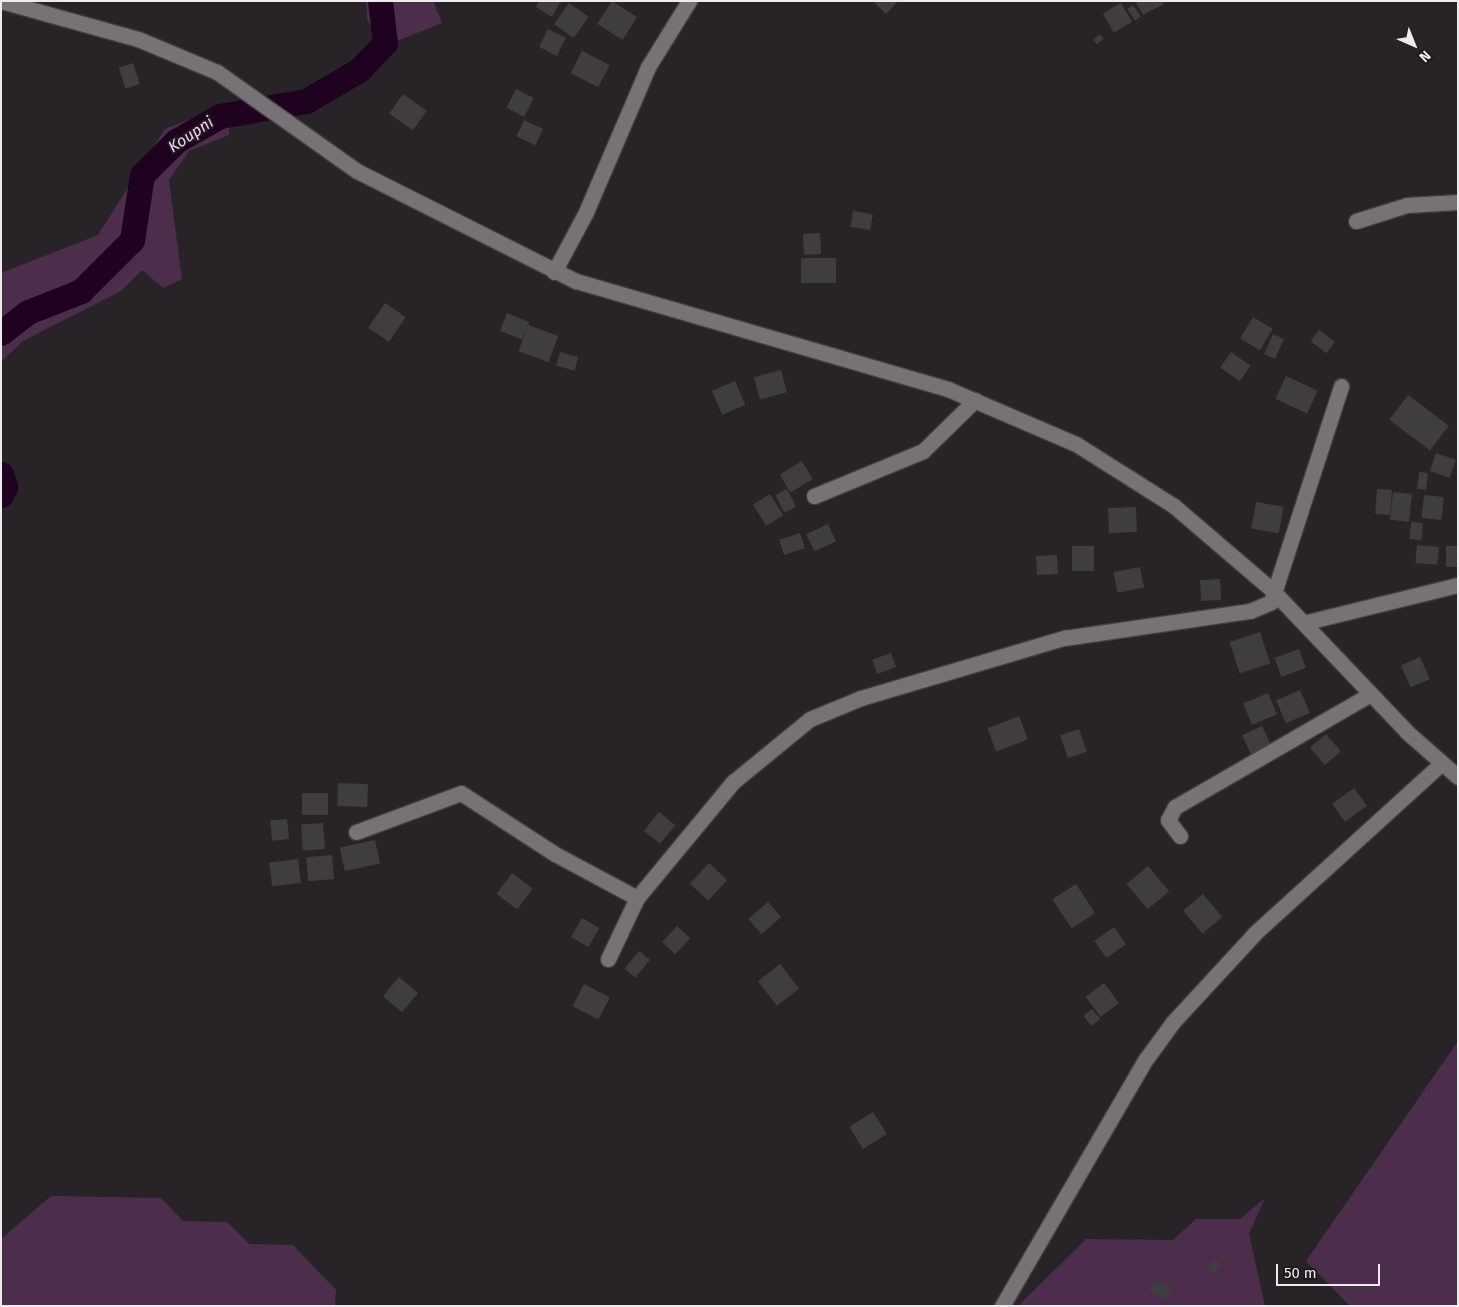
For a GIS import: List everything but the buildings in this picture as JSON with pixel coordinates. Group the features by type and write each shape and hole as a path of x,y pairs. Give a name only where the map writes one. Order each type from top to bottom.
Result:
{"street":[{"path":"554,272 586,212 648,67 689,1"},
{"path":"1,2 178,53 217,72 278,113 357,171 554,272 626,299 887,370 976,400 1068,440 1121,471 1174,506 1276,594 1307,622 1371,694 1441,764 1458,777"},
{"path":"1356,221 1407,205 1458,202"},
{"path":"608,959 638,898 733,782 810,719 861,698 1064,638 1263,608 1276,594 1341,386"},
{"path":"814,496 923,452 976,400"},
{"path":"1307,622 1458,585"},
{"path":"1180,836 1168,820 1175,807 1371,694"},
{"path":"1002,1306 1132,1082 1173,1022 1254,933 1441,764"},
{"path":"356,832 461,793 555,854 638,898"}],"shaded area":[{"path":"366,1 433,1 442,23 380,48 367,18"},
{"path":"229,104 229,135 189,151 169,180 182,279 163,288 142,270 121,291 23,341 1,362 1,273 98,235 165,129"},
{"path":"1458,1041 1458,1306 1350,1306 1306,1261"},
{"path":"51,1196 161,1198 183,1221 227,1222 249,1244 293,1245 336,1290 335,1306 1,1306 1,1239"},
{"path":"1265,1198 1249,1234 1265,1306 1018,1306 1086,1239 1173,1240 1196,1219 1240,1219"}],"waterway":[{"name":"Koupni","path":"1,333 28,312 81,291 132,240 142,175 176,141 220,116 306,101 359,70 385,43 380,1"},
{"name":"Koupni","path":"1,474 5,487 1,495"}]}
